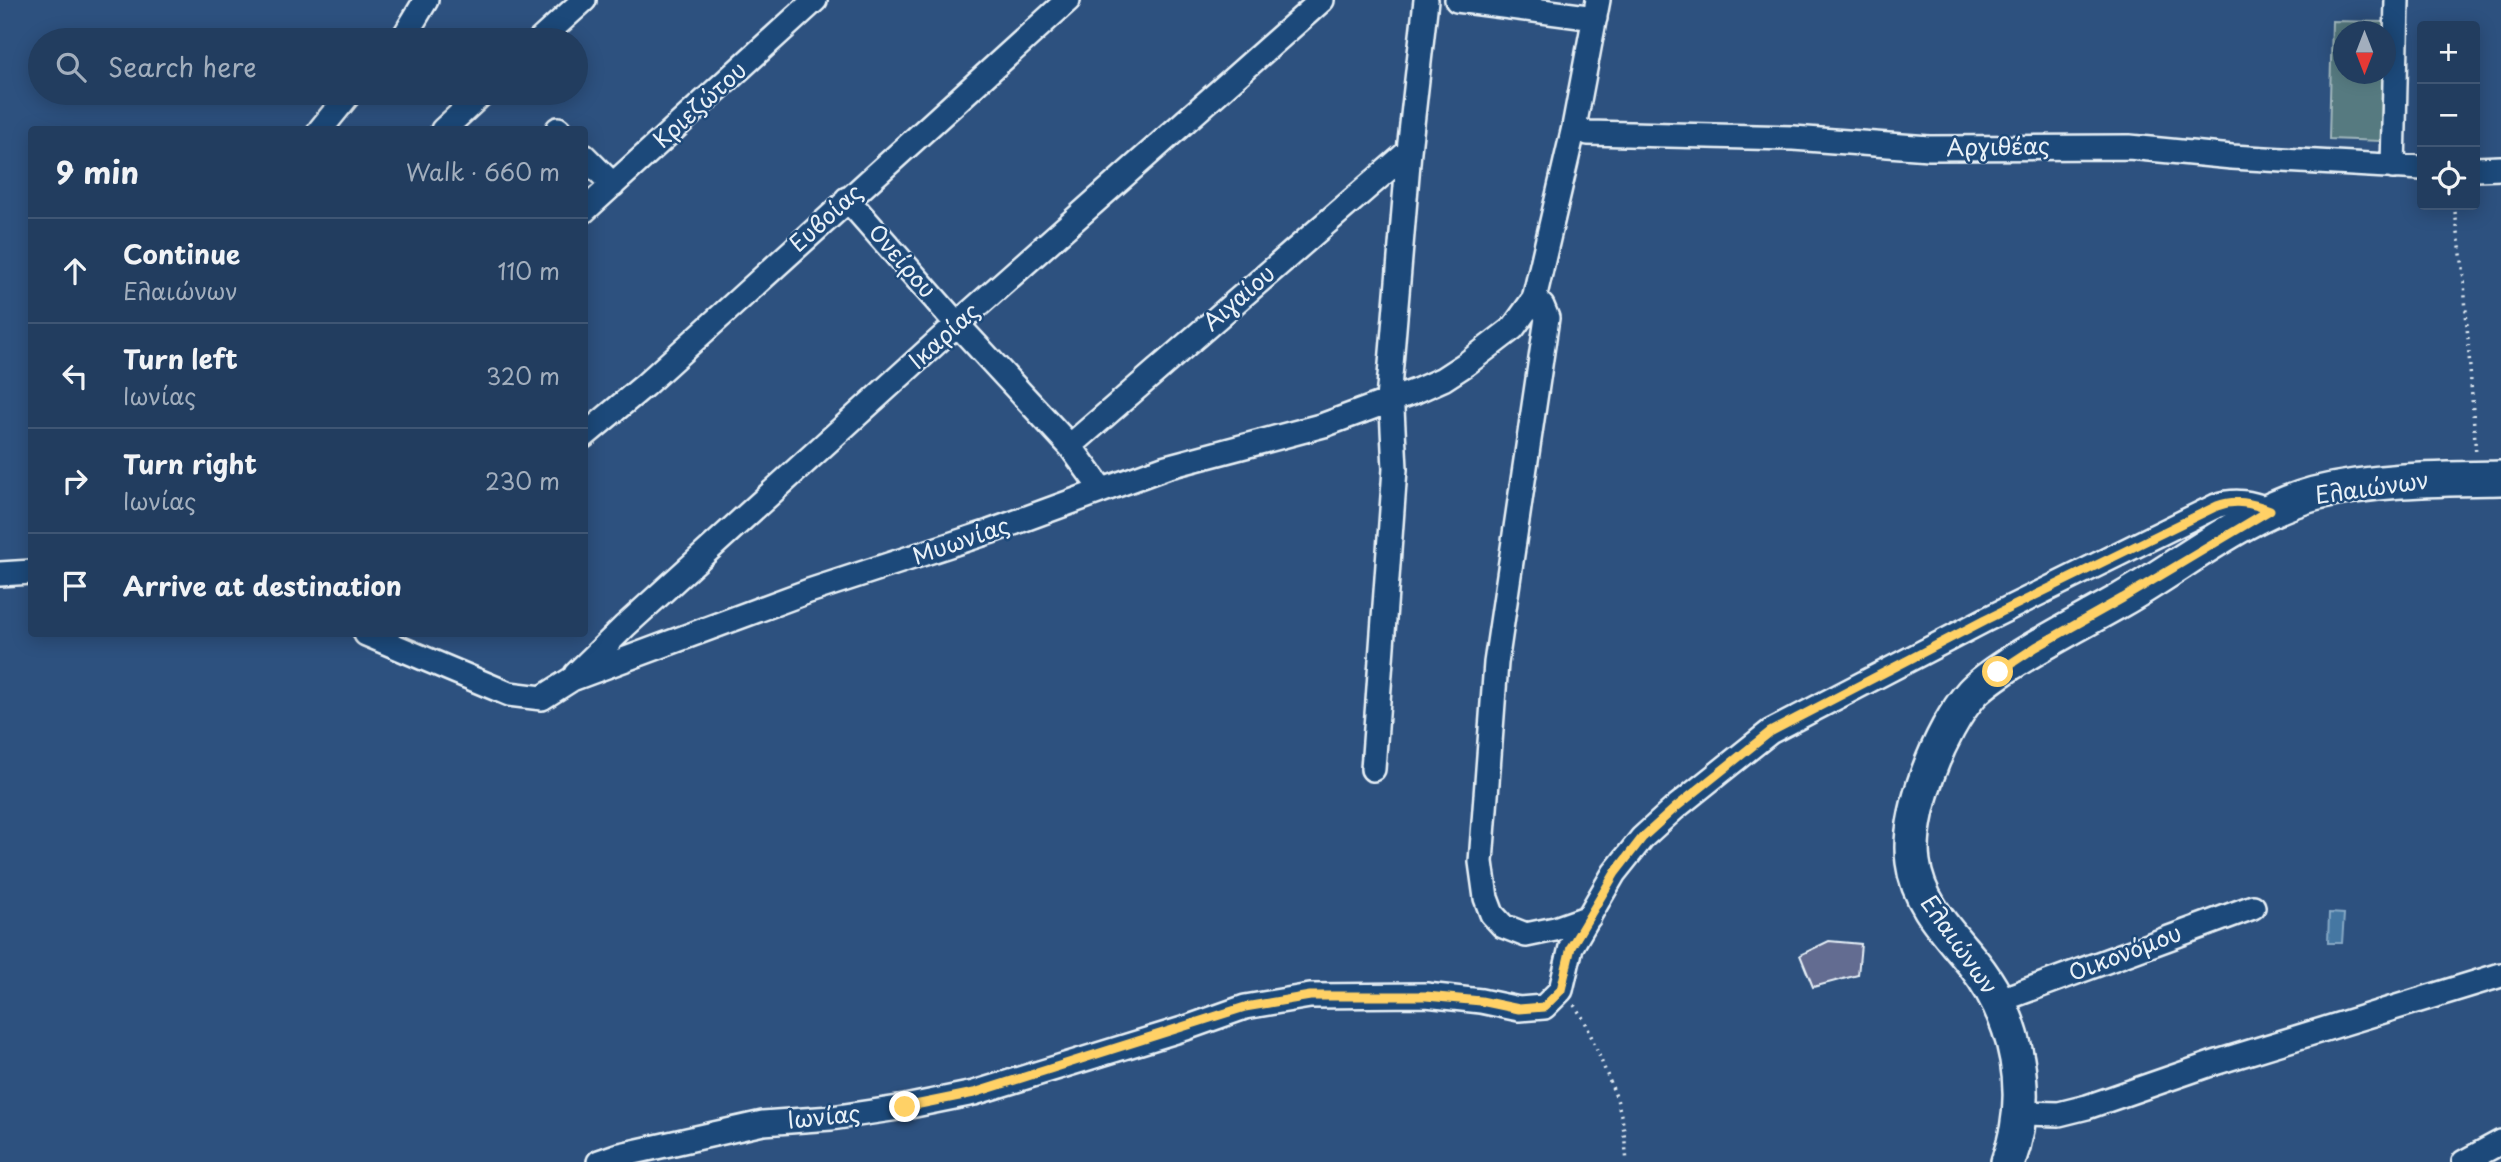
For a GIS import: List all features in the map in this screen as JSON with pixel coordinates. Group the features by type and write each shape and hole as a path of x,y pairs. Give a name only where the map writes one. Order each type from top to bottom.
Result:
{"main road":[{"name":"Ελαιώνων","path":"2008,1162 2020,1114 2015,1047 1998,1001 1980,972 1931,911 1921,892 1912,861 1913,831 1921,796 1937,753 1955,718 1973,693 1998,672 2270,510 2314,494 2357,486 2489,478"}],"street":[{"path":"409,28 426,0"},
{"path":"553,28 584,0"},
{"name":"Κριεζώτου","path":"588,207 815,0"},
{"name":"Ευβοίας","path":"588,433 645,385 1068,0"},
{"name":"Ικαρίας","path":"572,678 625,626 957,324 1322,0"},
{"path":"1373,769 1395,469 1392,409 1388,400 1409,151 1426,0"},
{"path":"1457,0 1597,9 1574,127 1534,299 1542,306 1547,318 1496,663 1481,862 1489,906 1492,914 1503,926 1527,935 1556,929 1588,917"},
{"path":"2393,167 2397,0"},
{"path":"323,126 340,105"},
{"path":"447,126 470,105"},
{"name":"Αργιθέας","path":"1574,127 1588,133 1793,138 1928,148 2129,147 2232,158 2417,168"},
{"name":"Αιγαίου","path":"1070,446 1409,151"},
{"path":"588,160 613,185"},
{"path":"2480,169 2501,168"},
{"name":"Ονείρου","path":"847,199 957,324 1070,446 1102,489"},
{"name":"Μυωνίας","path":"373,637 509,694 541,698 572,678 809,592 989,532 1166,467 1324,425 1443,379 1513,328 1534,299"},
{"path":"1561,990 1571,947 1615,873 1642,838 1683,801 1770,732 1996,614 2217,506 2238,501 2253,503 2270,510"},
{"path":"0,574 28,572"},
{"name":"Οικονόμου","path":"1998,1001 2253,907"},
{"path":"2020,1114 2059,1114 2087,1107 2211,1064 2501,975"},
{"name":"Ιωνίας","path":"599,1162 763,1123 831,1118 974,1093 1245,1007 1310,996 1426,996 1481,1001 1519,1009 1544,1007 1561,990"},
{"path":"2464,1162 2501,1142"}],"path":[{"path":"2455,210 2489,478"},
{"path":"1561,990 1585,1021 1613,1087 1621,1111 1627,1162"}],"green space":[{"path":"2333,21 2333,84 2383,84 2381,141 2329,139"}],"water":[{"path":"2329,913 2344,914 2342,943 2328,943"}],"building":[{"path":"1829,941 1861,944 1858,975 1813,987 1800,955"}],"route":[{"path":"905,1107 974,1093 1186,1028 1245,1007 1310,996 1426,996 1481,1001 1519,1009 1544,1007 1561,990 1571,947 1615,873 1642,838 1770,732 2065,579 2217,506 2238,501 2253,503 2270,510 1998,672"}]}
